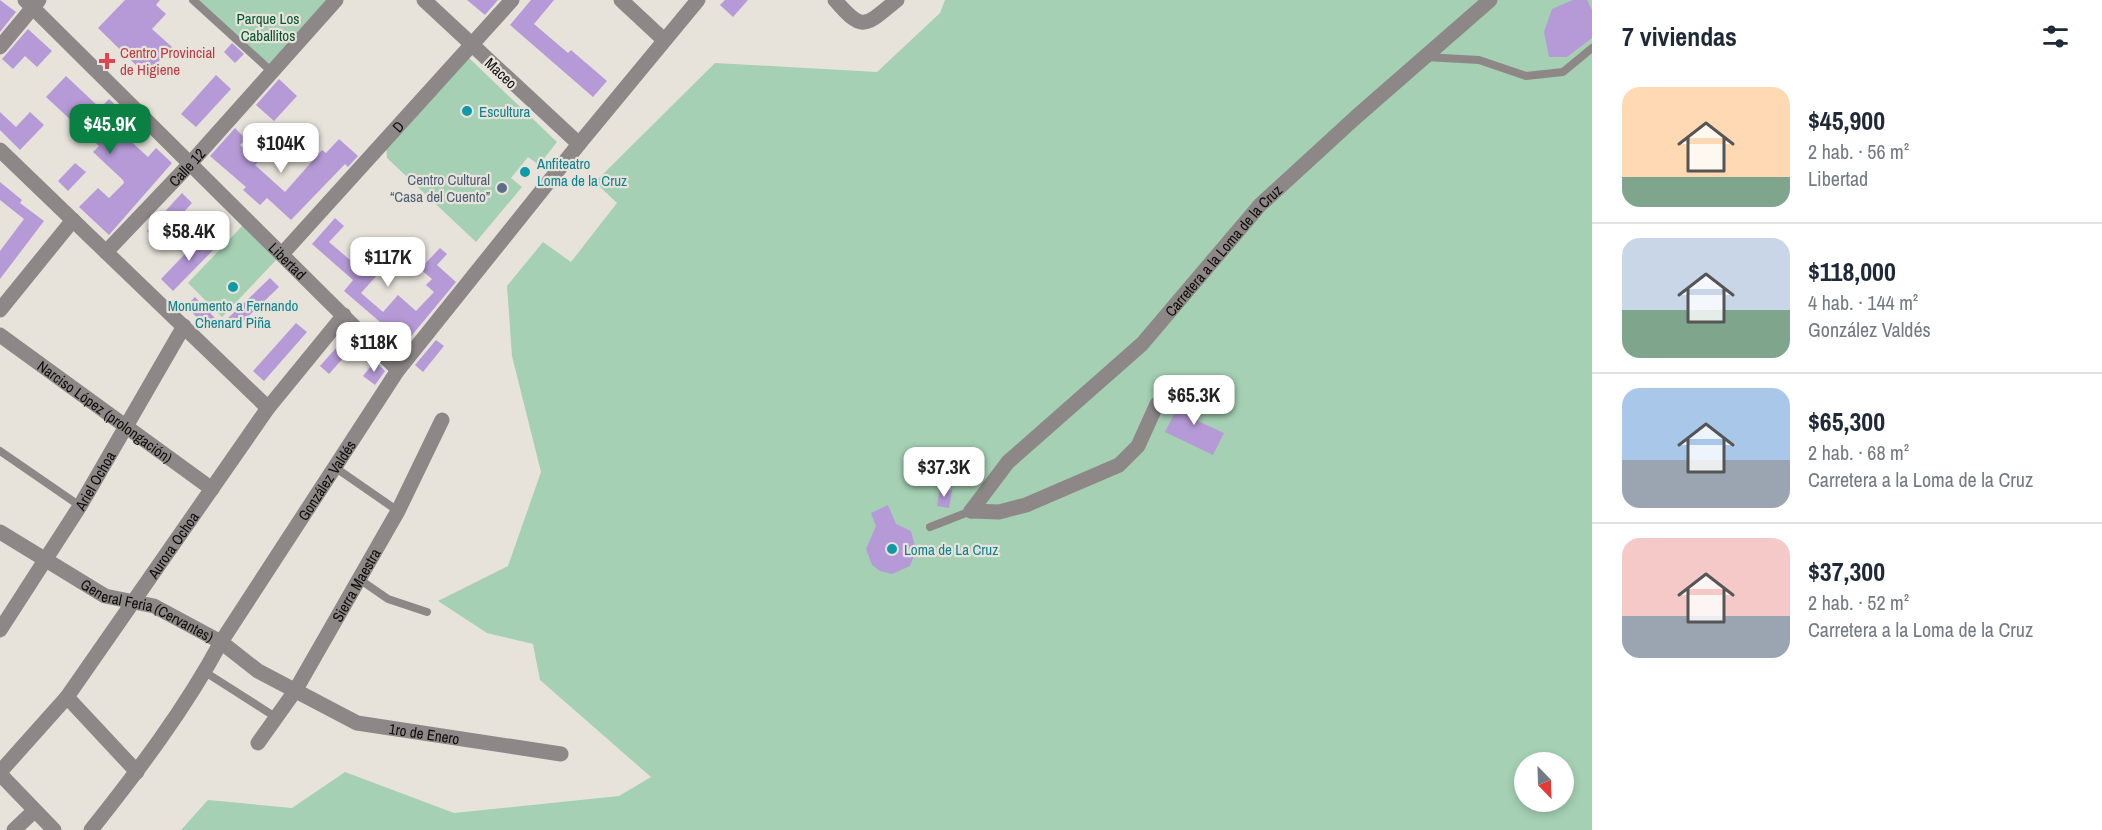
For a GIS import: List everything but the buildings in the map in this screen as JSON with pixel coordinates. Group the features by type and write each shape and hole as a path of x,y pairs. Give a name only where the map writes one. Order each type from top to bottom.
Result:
{"street":[{"name":"Calle 12","path":"106,252 191,162 336,0"},
{"name":"Maceo","path":"424,0 579,144"},
{"name":"D","path":"283,253 512,0"},
{"path":"621,0 664,40"},
{"name":"González Valdés","path":"91,830 137,772 205,672 221,642 333,466 398,370 698,0"},
{"path":"835,0 852,19 860,23 871,19 897,0"},
{"name":"Carretera a la Loma de la Cruz","path":"971,511 1008,462 1142,344 1260,205 1490,0"},
{"path":"0,47 32,2"},
{"name":"Libertad","path":"32,2 398,370"},
{"path":"0,150 268,408"},
{"path":"0,310 73,220"},
{"name":"Aurora Ochoa","path":"0,773 67,697 134,604 268,408 344,315"},
{"name":"Ariel Ochoa","path":"0,630 80,506 184,326"},
{"name":"Narciso López (prolongación)","path":"0,335 212,489"},
{"path":"971,511 999,512 1026,505 1119,465 1138,446 1157,404"},
{"name":"Sierra Maestra","path":"258,743 295,691 398,511 442,420"},
{"name":"General Feria (Cervantes)","path":"0,532 105,596 134,604 154,606 221,642 258,671 295,691"},
{"name":"1ro de Enero","path":"295,691 357,723 561,754"},
{"path":"67,697 137,772"},
{"path":"0,773 54,830"},
{"path":"14,830 34,811"}],"lane":[{"path":"193,0 272,71"},
{"path":"1424,57 1479,60 1526,76 1563,72 1592,48"},
{"path":"0,451 80,506"},
{"path":"333,466 398,511"},
{"path":"930,527 971,511"},
{"path":"359,579 388,599 427,612"},
{"path":"205,672 277,718"}],"green space":[{"name":"Parque Los Caballitos","path":"198,0 327,0 269,64"},
{"path":"945,0 1592,0 1592,830 181,830 208,800 292,808 345,772 454,813 619,796 651,777 540,680 533,644 487,633 438,601 508,566 541,472 512,356 507,286 543,242 571,262 617,203 595,182 715,63 877,72 940,13"},
{"path":"469,58 557,142 539,165 528,157 511,178 522,187 476,242 387,158 386,144"},
{"path":"244,224 278,258 222,317 188,283"}],"place":[{"name":"Centro Provincial de Higiene","path":"107,61"},
{"name":"Escultura","path":"467,111"},
{"name":"Anfiteatro Loma de la Cruz","path":"525,172"},
{"name":"Centro Cultural “Casa del Cuento”","path":"502,188"},
{"name":"Monumento a Fernando Chenard Piña","path":"233,287"},
{"name":"Loma de La Cruz","path":"892,549"}]}
